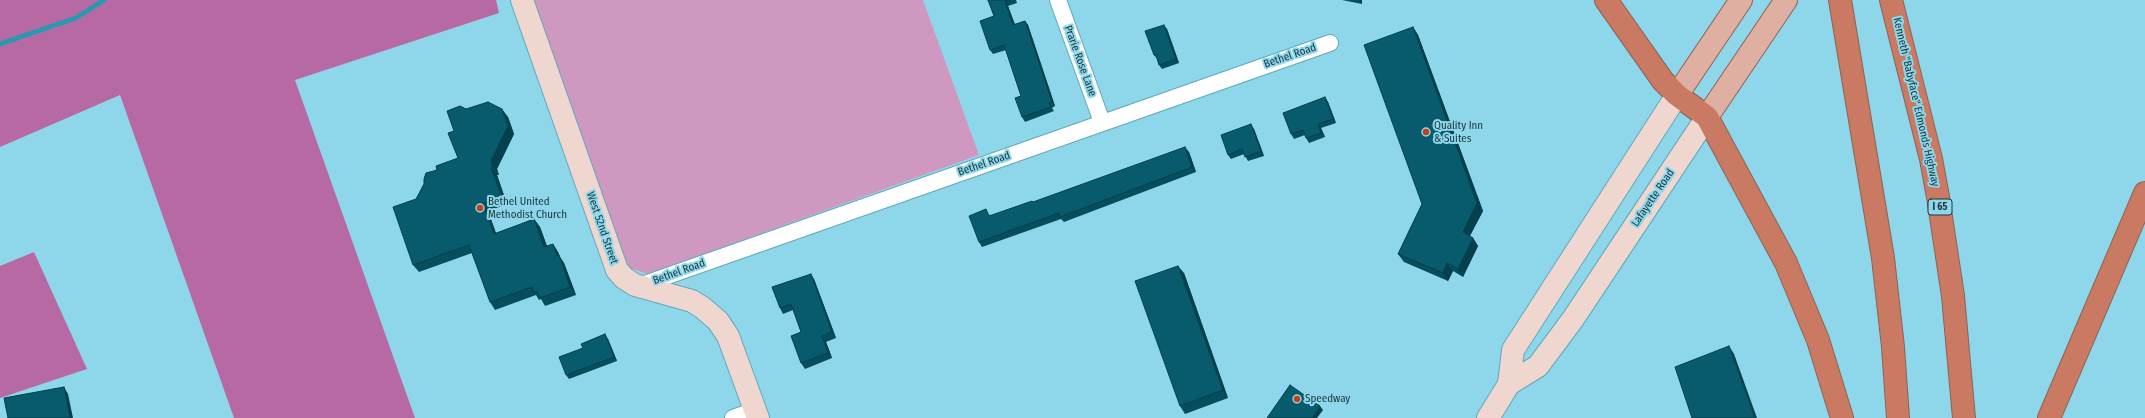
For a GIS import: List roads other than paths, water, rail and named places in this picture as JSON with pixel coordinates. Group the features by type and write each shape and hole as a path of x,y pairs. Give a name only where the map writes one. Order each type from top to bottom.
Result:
{"highway":[{"path":"1606,0 1641,51 1677,95 1707,117 1786,263 1818,340 1842,418"},
{"path":"1840,0 1883,258 1893,347 1898,418"},
{"name":"Kenneth \"Babyface\" Edmonds Highway","path":"1891,0 1931,159 1938,197 1953,296 1964,418"},
{"path":"2049,418 2145,193"}],"main road":[{"name":"West 52nd Street","path":"522,0 615,264 624,278 639,286 692,301 718,321 728,336 756,414"},
{"name":"Lafayette Road","path":"1488,418 1509,384 1513,350 1677,95 1741,0"},
{"name":"Lafayette Road","path":"1509,384 1538,366 1573,319 1786,0"}],"street":[{"name":"Prarie Rose Lane","path":"1058,0 1102,122"},
{"name":"Bethel Road","path":"639,286 1330,43"},
{"path":"733,418 756,414"}],"waterway":[{"path":"0,44 76,18 104,0"}],"place":[{"name":"Quality Inn & Suites","path":"1426,132"},
{"name":"Bethel United Methodist Church","path":"480,208"},
{"name":"Speedway","path":"1297,399"}]}
